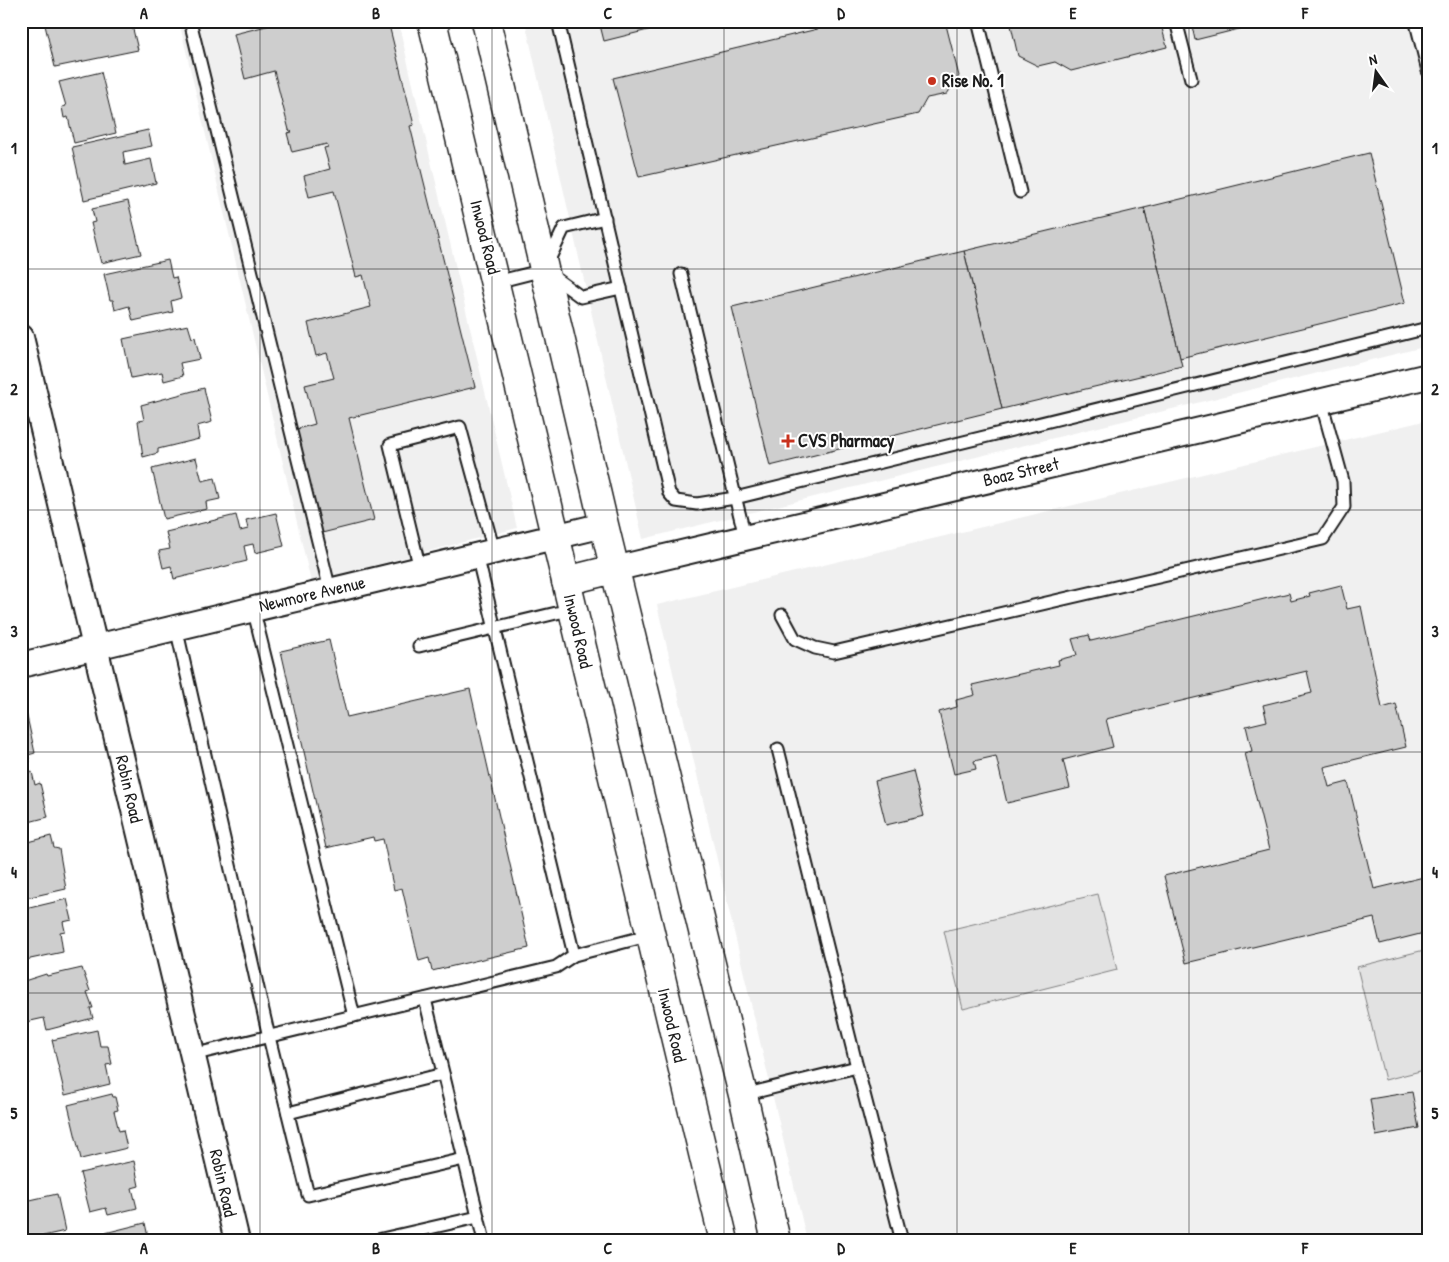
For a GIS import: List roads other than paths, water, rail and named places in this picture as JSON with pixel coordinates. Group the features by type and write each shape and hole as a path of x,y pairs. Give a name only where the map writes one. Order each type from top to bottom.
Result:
{"main road":[{"name":"Inwood Road","path":"432,21 724,1241"},
{"path":"486,21 614,569 743,1095 776,1241"},
{"path":"566,581 614,569"}],"street":[{"name":"Robin Road","path":"21,338 237,1241"},
{"name":"Boaz Street","path":"614,569 1428,376"},
{"name":"Newmore Avenue","path":"21,665 604,525"}],"lane":[{"path":"190,21 330,590"},
{"path":"558,21 670,493 676,501 686,504 735,498 1428,328"},
{"path":"978,21 1020,192"},
{"path":"1176,21 1190,79"},
{"path":"1416,23 1428,71"},
{"path":"544,270 564,228 606,218"},
{"path":"496,282 544,270"},
{"path":"544,270 581,297 621,288"},
{"path":"681,274 745,537"},
{"path":"782,616 795,640 815,648 834,652 1323,539 1344,507 1343,481 1321,401"},
{"path":"420,569 390,445 460,427 486,553 496,627 574,955"},
{"path":"254,608 354,1016"},
{"path":"419,646 573,609"},
{"path":"176,627 269,1037 308,1195 464,1159"},
{"path":"778,749 902,1241"},
{"path":"192,1055 556,967 574,955 651,935"},
{"path":"425,999 484,1241"},
{"path":"743,1095 857,1067"},
{"path":"288,1112 443,1074"},
{"path":"373,1241 478,1217"}],"place":[{"name":"Rise No. 1","path":"932,81"},
{"name":"CVS Pharmacy","path":"788,441"}]}
